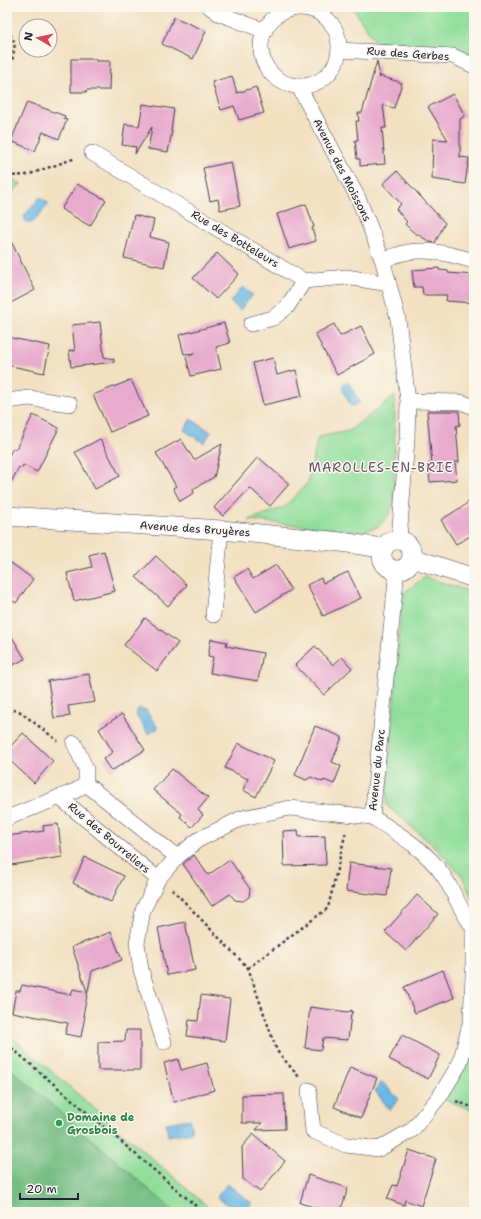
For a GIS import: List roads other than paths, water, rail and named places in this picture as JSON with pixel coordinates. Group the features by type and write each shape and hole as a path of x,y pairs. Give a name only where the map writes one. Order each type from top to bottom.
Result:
{"street":[{"path":"210,7 218,13 265,31"},
{"path":"300,8 322,15 326,19 334,28 338,36 339,50 336,62 329,74 316,83 299,87 282,82 268,70 262,50 265,31 274,19 285,12 300,8"},
{"name":"Rue des Gerbes","path":"339,50 453,56 474,66"},
{"name":"Avenue des Moissons","path":"299,87 358,198 383,262 398,319 408,401 407,439 399,540"},
{"name":"Rue des Botteleurs","path":"92,153 304,281"},
{"path":"383,262 396,255 409,252 426,251 451,254 474,261"},
{"path":"251,324 272,318 287,307 304,281 346,277 389,284"},
{"path":"7,401 29,398 70,404"},
{"path":"408,401 461,402 474,407"},
{"name":"Avenue des Bruyères","path":"7,516 221,530 341,542 375,547 383,550"},
{"path":"213,615 221,530"},
{"path":"399,540 408,544 411,548 412,558 409,565 401,570 397,570 388,567 385,564 383,559 383,550 389,542 399,540"},
{"path":"412,558 473,575"},
{"name":"Avenue du Parc","path":"397,570 372,817 396,832 430,859 443,875 474,928"},
{"path":"74,743 86,769 86,784 177,857"},
{"name":"Rue des Bourreliers","path":"7,818 60,797 86,784"},
{"name":"Rue des Bourreliers","path":"60,797 158,879"},
{"path":"164,1042 141,970 138,943 143,910 158,879 177,857 198,840 242,818 290,808 372,817"},
{"path":"309,1090 312,1130 346,1145 379,1148 412,1130 440,1096 460,1063 471,1020 474,928"}],"water":[{"path":"40,197 49,204 32,223 26,222 24,216"},
{"path":"243,287 253,295 240,310 230,302"},
{"path":"346,382 349,383 359,401 359,403 353,406 351,406 342,388 343,384"},
{"path":"191,419 211,432 204,443 184,430"},
{"path":"140,708 143,710 145,709 158,728 148,734 136,715 137,710"},
{"path":"382,1082 399,1099 390,1110 375,1091"},
{"path":"190,1119 192,1132 168,1136 166,1123"},
{"path":"227,1184 252,1203 245,1212 237,1212 217,1197"}],"place":[{"name":"Domaine de Grosbois","path":"59,1123"}],"district":[{"name":"MAROLLES-EN-BRIE","path":"381,467"}]}
